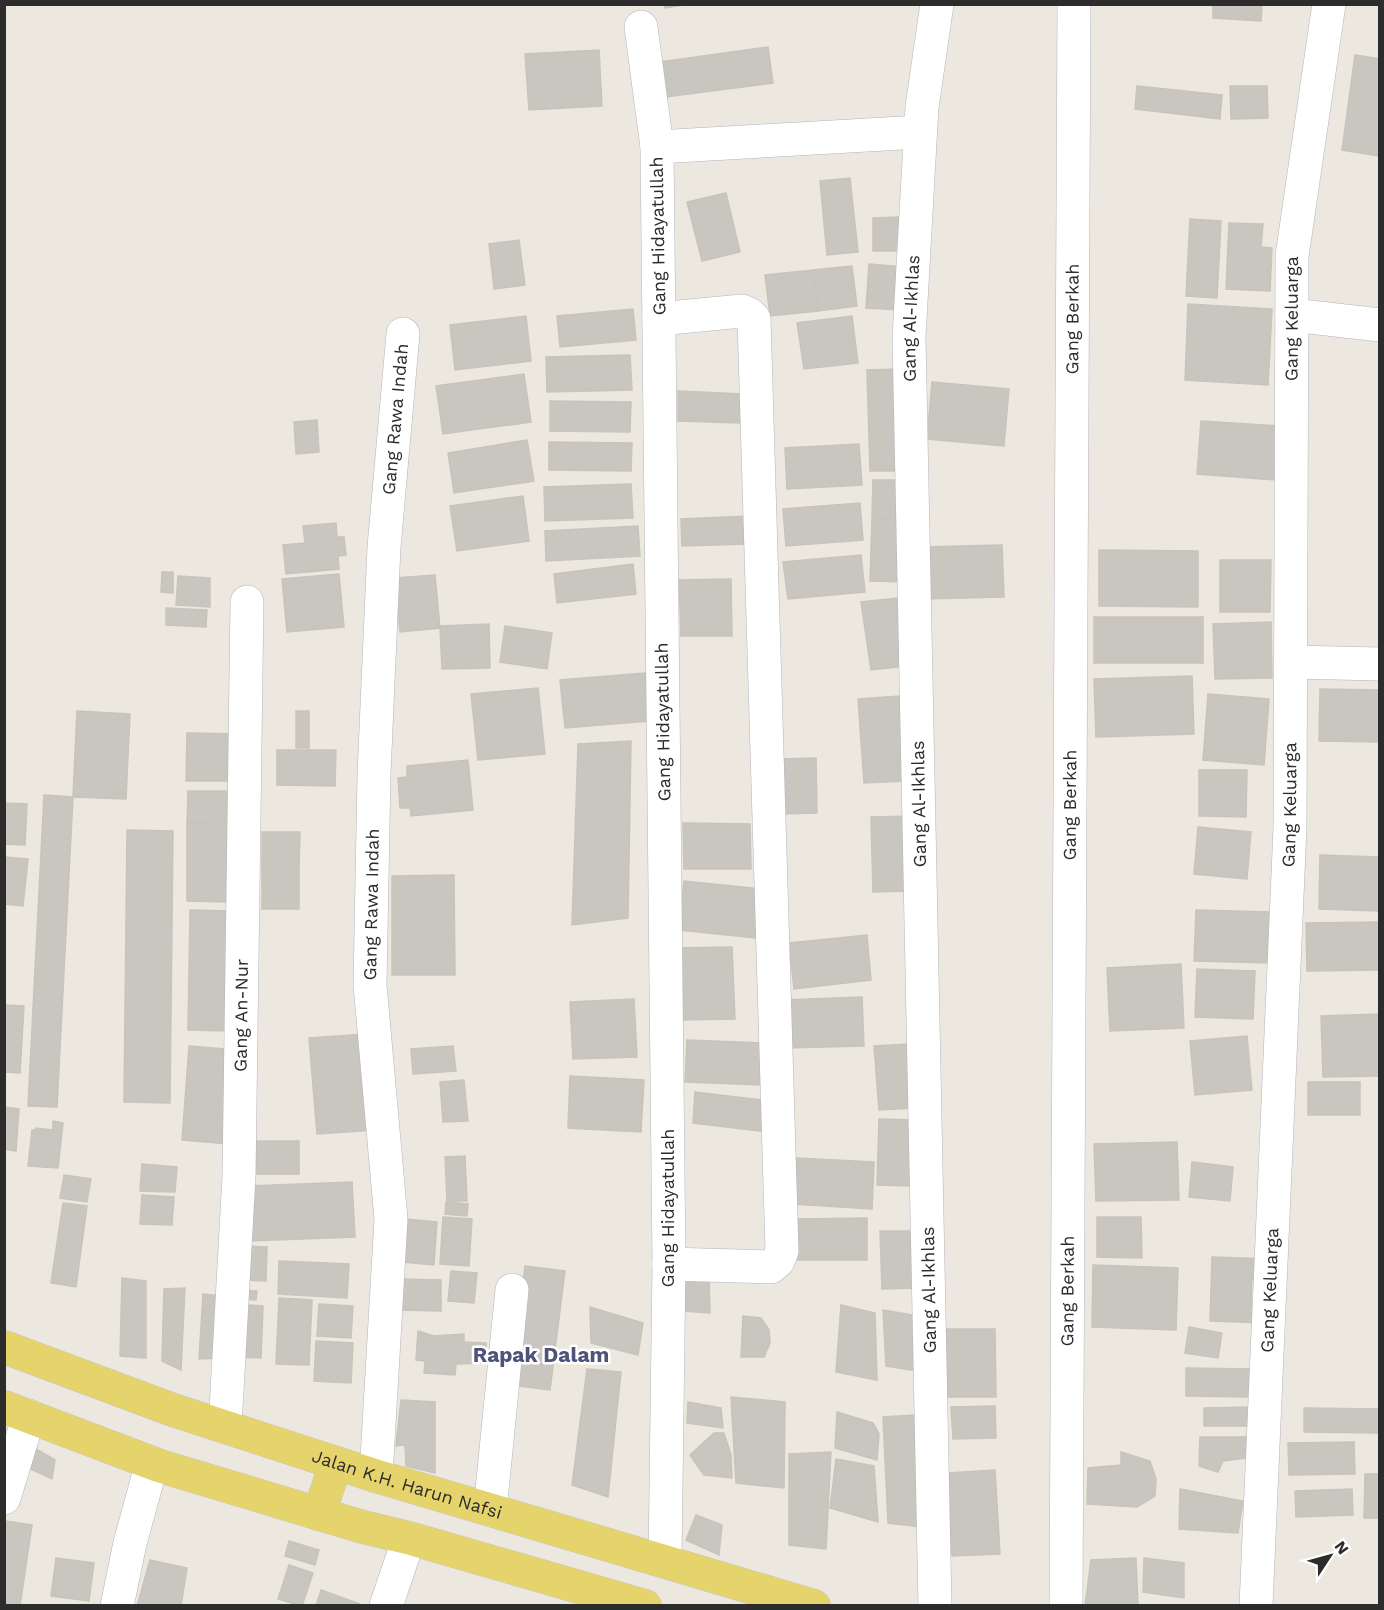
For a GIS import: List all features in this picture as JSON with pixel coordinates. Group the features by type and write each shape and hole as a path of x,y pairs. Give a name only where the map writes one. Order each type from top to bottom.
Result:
{"main road":[{"name":"Jalan K.H. Harun Nafsi","path":"4,1347 172,1410 376,1476 814,1605"},
{"path":"17,1412 152,1463 319,1514 645,1605"},
{"path":"319,1514 336,1463"}],"street":[{"name":"Gang Al-Ikhlas","path":"935,1605 909,337 922,107 937,4"},
{"name":"Gang Berkah","path":"1066,1605 1074,4"},
{"name":"Gang Keluarga","path":"1256,1605 1290,828 1292,256 1329,4"},
{"path":"641,27 657,147"},
{"name":"Gang Hidayatullah","path":"665,1561 669,1264 657,147 920,132"},
{"path":"659,319 742,311 754,319 782,1251 778,1261 771,1267 669,1264"},
{"path":"1292,315 1380,325"},
{"name":"Gang Rawa Indah","path":"376,1476 391,1219 370,984 374,774 384,547 404,334"},
{"name":"Gang An-Nur","path":"225,1427 239,1176 247,602"},
{"path":"1290,662 1380,664"},
{"path":"490,1509 512,1290"},
{"path":"4,1498 17,1412"},
{"path":"117,1605 130,1542 152,1463"},
{"path":"386,1605 409,1538"}],"building":[{"path":"664,4 690,4 665,8"},
{"path":"1213,4 1262,4 1261,21 1213,18"},
{"path":"768,47 773,83 658,98 653,63"},
{"path":"599,50 602,106 529,110 525,54"},
{"path":"1355,55 1380,59 1380,156 1342,150"},
{"path":"1137,86 1222,95 1220,119 1135,109"},
{"path":"1230,86 1267,86 1268,118 1231,119"},
{"path":"850,178 858,252 827,255 820,181"},
{"path":"726,193 740,252 702,261 687,202"},
{"path":"902,217 903,251 873,251 873,218"},
{"path":"1190,219 1221,221 1217,298 1186,296"},
{"path":"1229,223 1263,224 1261,247 1272,248 1270,291 1226,289"},
{"path":"519,240 525,285 494,289 489,244"},
{"path":"869,264 904,267 901,310 866,308"},
{"path":"852,266 857,306 818,311 813,270"},
{"path":"813,270 818,311 770,316 765,275"},
{"path":"1188,304 1272,309 1268,385 1185,380"},
{"path":"633,309 636,340 560,347 557,316"},
{"path":"526,316 531,361 455,370 450,325"},
{"path":"852,316 858,363 804,369 797,323"},
{"path":"630,355 632,390 547,392 546,357"},
{"path":"898,369 900,471 870,471 867,370"},
{"path":"524,374 531,422 443,434 436,386"},
{"path":"932,382 1009,389 1004,446 927,439"},
{"path":"678,391 742,394 741,423 678,421"},
{"path":"550,401 631,402 630,432 550,431"},
{"path":"317,420 319,452 296,454 294,422"},
{"path":"1201,421 1280,426 1276,480 1197,474"},
{"path":"527,440 534,481 454,493 448,453"},
{"path":"549,442 632,443 631,471 549,470"},
{"path":"859,444 862,485 787,489 785,448"},
{"path":"873,480 909,480 908,520 872,519"},
{"path":"631,484 633,518 545,521 544,487"},
{"path":"523,496 529,541 457,551 450,506"},
{"path":"860,503 863,540 786,546 783,509"},
{"path":"749,516 750,544 682,546 681,519"},
{"path":"872,519 908,520 906,582 870,581"},
{"path":"336,523 337,537 344,537 346,555 338,556 339,569 286,574 283,545 305,543 303,526"},
{"path":"638,526 640,556 546,561 545,531"},
{"path":"1002,545 1004,597 924,599 922,547"},
{"path":"1099,550 1198,551 1198,607 1099,606"},
{"path":"861,555 865,592 788,599 783,562"},
{"path":"1220,560 1271,560 1270,612 1220,612"},
{"path":"633,564 636,594 557,603 554,574"},
{"path":"162,572 173,572 173,593 161,592"},
{"path":"339,574 344,627 287,632 282,579"},
{"path":"435,575 440,628 400,632 395,578"},
{"path":"178,576 210,578 210,607 176,605"},
{"path":"731,579 732,636 681,636 679,580"},
{"path":"897,598 906,666 871,670 861,602"},
{"path":"166,608 207,610 206,627 166,625"},
{"path":"1094,617 1203,617 1203,663 1094,663"},
{"path":"1271,622 1272,678 1215,679 1213,624"},
{"path":"489,624 490,668 442,669 440,626"},
{"path":"505,626 552,633 547,669 500,662"},
{"path":"645,673 649,721 565,728 560,680"},
{"path":"1192,676 1194,734 1096,737 1094,679"},
{"path":"538,688 545,754 478,760 471,694"},
{"path":"1320,689 1380,690 1380,742 1319,741"},
{"path":"1208,694 1269,699 1264,765 1203,760"},
{"path":"900,696 906,781 864,783 858,699"},
{"path":"77,711 130,714 126,799 73,797"},
{"path":"296,711 309,711 309,748 296,748"},
{"path":"187,733 239,734 239,781 186,781"},
{"path":"631,741 628,918 572,925 578,744"},
{"path":"277,750 336,750 335,786 277,785"},
{"path":"816,758 817,813 782,814 781,759"},
{"path":"468,760 473,810 411,816 410,808 400,808 398,778 407,777 407,766"},
{"path":"1199,770 1247,770 1246,817 1199,816"},
{"path":"188,791 227,791 227,824 187,823"},
{"path":"44,795 73,797 57,1107 28,1106"},
{"path":"4,803 27,804 25,845 4,844"},
{"path":"910,816 912,891 873,892 871,817"},
{"path":"187,823 227,824 226,902 187,901"},
{"path":"683,823 750,824 751,869 684,869"},
{"path":"1198,827 1251,832 1247,879 1194,874"},
{"path":"127,830 173,831 170,1103 124,1102"},
{"path":"262,832 300,832 299,866 262,866"},
{"path":"1320,855 1380,857 1380,911 1319,909"},
{"path":"4,857 28,859 23,906 4,904"},
{"path":"262,866 299,866 299,909 262,909"},
{"path":"454,875 455,975 392,975 392,876"},
{"path":"684,881 761,889 756,938 679,930"},
{"path":"190,910 231,911 228,1031 188,1030"},
{"path":"1196,910 1272,912 1271,963 1194,961"},
{"path":"1380,922 1380,970 1307,971 1306,923"},
{"path":"867,935 871,980 794,989 789,943"},
{"path":"732,947 735,1019 679,1020 677,948"},
{"path":"1181,964 1184,1028 1110,1031 1107,968"},
{"path":"1197,969 1255,971 1253,1019 1195,1017"},
{"path":"862,997 864,1046 785,1048 783,1000"},
{"path":"634,999 637,1057 573,1059 570,1002"},
{"path":"4,1005 24,1006 20,1073 4,1072"},
{"path":"1380,1014 1380,1076 1323,1077 1321,1016"},
{"path":"367,1034 376,1130 317,1134 309,1038"},
{"path":"1247,1036 1252,1090 1195,1095 1190,1041"},
{"path":"687,1040 764,1043 762,1085 685,1082"},
{"path":"909,1044 914,1108 879,1110 874,1046"},
{"path":"189,1046 237,1050 230,1144 182,1140"},
{"path":"453,1046 456,1071 413,1074 411,1049"},
{"path":"570,1076 644,1080 641,1132 568,1128"},
{"path":"464,1080 468,1121 443,1122 440,1082"},
{"path":"1308,1082 1360,1082 1360,1115 1308,1115"},
{"path":"695,1092 771,1101 768,1132 693,1123"},
{"path":"4,1107 19,1109 16,1151 4,1149"},
{"path":"879,1119 912,1120 910,1186 877,1185"},
{"path":"53,1121 63,1123 58,1168 28,1166 32,1130 36,1128 53,1130"},
{"path":"249,1141 299,1141 299,1174 249,1174"},
{"path":"1177,1142 1179,1200 1096,1201 1094,1144"},
{"path":"465,1156 467,1201 447,1201 445,1157"},
{"path":"795,1158 874,1162 872,1209 793,1204"},
{"path":"1192,1162 1233,1167 1230,1201 1189,1197"},
{"path":"142,1164 177,1167 175,1192 140,1191"},
{"path":"64,1175 91,1179 87,1202 60,1198"},
{"path":"352,1182 355,1237 250,1241 248,1186"},
{"path":"142,1195 174,1197 172,1225 140,1224"},
{"path":"446,1202 468,1204 467,1216 445,1214"},
{"path":"63,1203 87,1206 76,1287 51,1283"},
{"path":"443,1217 472,1219 469,1266 440,1264"},
{"path":"1097,1217 1141,1217 1142,1258 1097,1257"},
{"path":"867,1218 867,1260 797,1260 796,1219"},
{"path":"406,1219 437,1222 434,1265 403,1262"},
{"path":"880,1231 916,1231 917,1288 882,1289"},
{"path":"245,1246 267,1247 266,1281 243,1280"},
{"path":"1212,1257 1269,1259 1268,1280 1252,1279 1251,1303 1267,1303 1266,1323 1210,1321"},
{"path":"279,1261 349,1264 347,1298 278,1294"},
{"path":"1093,1265 1178,1268 1176,1330 1092,1327"},
{"path":"525,1266 565,1271 550,1390 511,1385"},
{"path":"451,1271 477,1273 474,1303 448,1301"},
{"path":"680,1276 709,1276 710,1313 683,1311"},
{"path":"122,1278 146,1281 146,1358 120,1356"},
{"path":"401,1279 441,1280 441,1311 400,1310"},
{"path":"185,1288 181,1370 162,1361 164,1289"},
{"path":"235,1290 257,1291 256,1300 235,1299"},
{"path":"203,1294 221,1296 219,1358 199,1359"},
{"path":"279,1298 312,1300 309,1365 276,1364"},
{"path":"235,1304 263,1306 261,1358 232,1357"},
{"path":"319,1304 353,1306 351,1338 317,1336"},
{"path":"841,1305 875,1313 877,1380 836,1372"},
{"path":"590,1307 643,1323 638,1355 591,1343"},
{"path":"883,1310 924,1317 925,1372 886,1366"},
{"path":"743,1316 761,1318 769,1330 770,1343 764,1357 741,1357"},
{"path":"1189,1327 1222,1333 1218,1358 1185,1353"},
{"path":"942,1329 995,1329 996,1397 943,1397"},
{"path":"418,1331 434,1336 464,1334 464,1342 486,1343 485,1363 456,1364 455,1375 424,1373 425,1361 416,1360"},
{"path":"316,1341 353,1343 351,1383 314,1381"},
{"path":"1186,1368 1250,1369 1250,1397 1186,1396"},
{"path":"587,1369 621,1372 608,1497 572,1485"},
{"path":"731,1397 785,1402 784,1488 736,1483"},
{"path":"401,1400 435,1402 435,1473 406,1466 405,1445 396,1446"},
{"path":"688,1402 721,1408 723,1428 687,1423"},
{"path":"995,1406 996,1438 953,1439 951,1407"},
{"path":"1255,1407 1255,1426 1204,1426 1204,1408"},
{"path":"1304,1408 1380,1409 1380,1433 1304,1432"},
{"path":"837,1412 873,1423 879,1434 877,1460 835,1448"},
{"path":"914,1415 914,1440 927,1441 929,1528 888,1523 883,1417"},
{"path":"714,1433 724,1433 731,1455 732,1478 704,1475 690,1455"},
{"path":"1200,1437 1255,1437 1254,1457 1223,1461 1218,1472 1199,1466"},
{"path":"1354,1442 1355,1474 1289,1475 1288,1443"},
{"path":"36,1449 55,1460 52,1479 26,1467"},
{"path":"831,1452 826,1549 789,1545 789,1454"},
{"path":"1121,1452 1150,1461 1156,1479 1155,1496 1137,1507 1087,1504 1088,1468 1121,1465"},
{"path":"836,1459 874,1466 878,1522 830,1508"},
{"path":"995,1470 1000,1554 952,1556 947,1473"},
{"path":"1365,1474 1380,1474 1380,1518 1364,1518"},
{"path":"1180,1489 1243,1501 1238,1533 1179,1529"},
{"path":"1352,1489 1353,1515 1296,1517 1295,1491"},
{"path":"696,1515 722,1525 719,1555 686,1540"},
{"path":"5,1521 32,1525 20,1606 4,1606"},
{"path":"289,1541 319,1550 315,1565 285,1556"},
{"path":"56,1558 94,1563 89,1601 51,1596"},
{"path":"1136,1558 1138,1606 1085,1606 1091,1560"},
{"path":"1144,1558 1184,1563 1184,1598 1143,1592"},
{"path":"150,1560 187,1568 181,1606 137,1606"},
{"path":"289,1565 313,1573 302,1606 278,1599"},
{"path":"321,1590 360,1604 360,1606 316,1606"}],"district":[{"name":"Rapak Dalam","path":"541,1355"}]}
